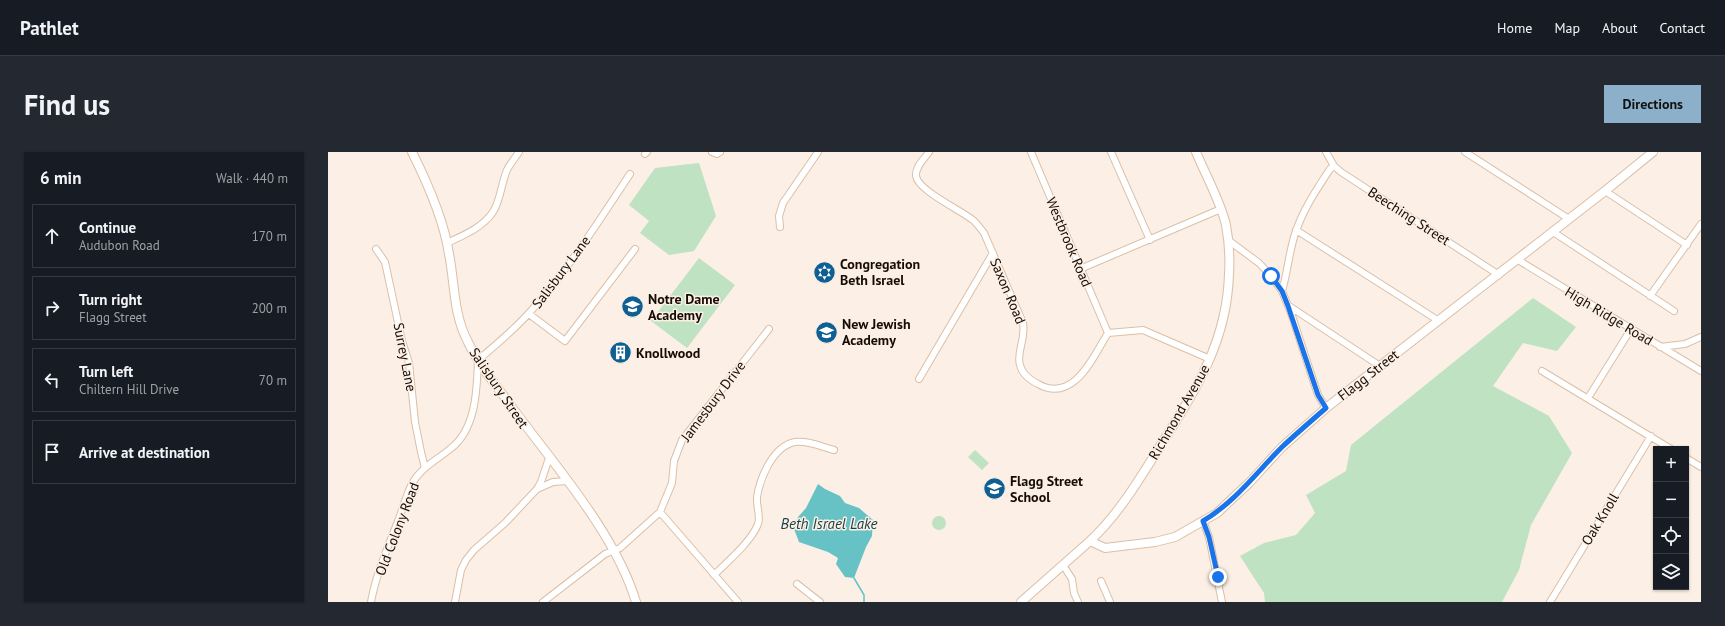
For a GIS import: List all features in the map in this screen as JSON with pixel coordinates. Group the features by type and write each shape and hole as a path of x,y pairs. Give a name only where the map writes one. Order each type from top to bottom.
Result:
{"street":[{"name":"Salisbury Street","path":"412,152 428,189 447,243 456,313 467,341 478,360 587,509 613,551 626,576 636,602"},
{"path":"447,243 471,232 480,226 493,212 501,194 507,170 519,152"},
{"path":"780,227 779,216 783,203 818,152"},
{"name":"Saxon Road","path":"929,152 916,171 917,180 919,183 978,225 984,233 1023,323 1024,336 1019,357 1020,366 1024,373 1034,382 1050,389 1070,385 1082,374 1108,333"},
{"name":"Westbrook Road","path":"1031,152 1108,333"},
{"path":"1111,152 1150,240"},
{"name":"Richmond Avenue","path":"1090,541 1111,518 1150,462 1195,391 1210,359 1226,309 1229,266 1226,225 1221,209 1196,152"},
{"name":"Beeching Street","path":"1326,152 1334,166 1348,177 1499,274"},
{"path":"1465,152 1569,219"},
{"name":"Flagg Street","path":"1090,541 1106,548 1155,542 1175,537 1226,506 1281,448 1326,408 1605,192 1653,152"},
{"path":"1282,291 1287,277 1296,230 1309,202 1330,169 1334,166"},
{"name":"Salisbury Lane","path":"478,360 529,314 547,292 595,226 630,174"},
{"path":"1605,192 1687,245"},
{"path":"1080,269 1221,209"},
{"path":"1650,296 1701,224"},
{"path":"1296,230 1439,321"},
{"path":"1553,232 1674,311"},
{"path":"1228,240 1259,263 1282,291 1318,395 1326,408"},
{"name":"Surrey Lane","path":"376,249 385,262 408,363 415,422 420,452 425,468"},
{"path":"529,314 565,341 635,249"},
{"path":"918,379 993,254"},
{"name":"High Ridge Road","path":"1518,260 1701,372"},
{"path":"1288,306 1380,366"},
{"name":"Jamesbury Drive","path":"543,602 605,554 620,548 660,512 672,483 674,461 682,440 769,329"},
{"path":"1588,398 1631,329"},
{"path":"1108,333 1143,330 1210,359"},
{"path":"1660,347 1685,344 1701,337"},
{"name":"Old Colony Road","path":"372,602 382,562 412,484 425,468 455,446 466,432 478,381 478,360"},
{"path":"1542,370 1666,446"},
{"name":"Oak Knoll","path":"1550,602 1650,436"},
{"path":"714,575 754,532 758,523 756,504 760,483 767,466 778,453 790,443 800,442 834,450"},
{"path":"455,602 461,570 474,550 537,489 541,482 549,458"},
{"path":"1689,460 1701,467"},
{"path":"537,489 553,482 567,481"},
{"path":"660,512 738,602"},
{"path":"1203,521 1209,537 1222,602"},
{"path":"1021,602 1090,541"},
{"path":"1063,564 1072,579 1074,593 1078,602"},
{"path":"1101,581 1110,602"},
{"path":"797,584 820,602"}],"green space":[{"path":"699,163 716,216 694,251 669,255 640,233 649,221 629,205 655,168"},
{"path":"699,258 735,285 687,348 651,321"},
{"path":"1533,298 1576,327 1557,351 1523,343 1493,386 1549,416 1572,453 1531,525 1519,570 1502,602 1265,602 1264,593 1240,556 1264,543 1296,535 1315,513 1306,495 1346,471 1351,445"},
{"path":"975,450 989,463 982,470 968,457"},
{"path":"936,516 942,516 946,520 946,526 942,530 936,530 932,526 932,520"}],"water":[{"name":"Beth Israel Lake","path":"818,484 840,496 845,503 859,508 873,520 872,536 854,578 845,577 836,564 838,558 828,552 799,542 794,529 798,517 806,508"}],"waterway":[{"path":"854,578 864,595 864,602"}],"place":[{"name":"Congregation Beth Israel","path":"825,272"},
{"name":"Notre Dame Academy","path":"633,307"},
{"name":"New Jewish Academy","path":"827,332"},
{"name":"Knollwood","path":"620,353"},
{"name":"Flagg Street School","path":"995,489"}],"route":[{"path":"1218,577 1209,537 1203,521 1226,506 1281,448 1326,408 1318,395 1303,347 1282,291 1271,276"}]}
